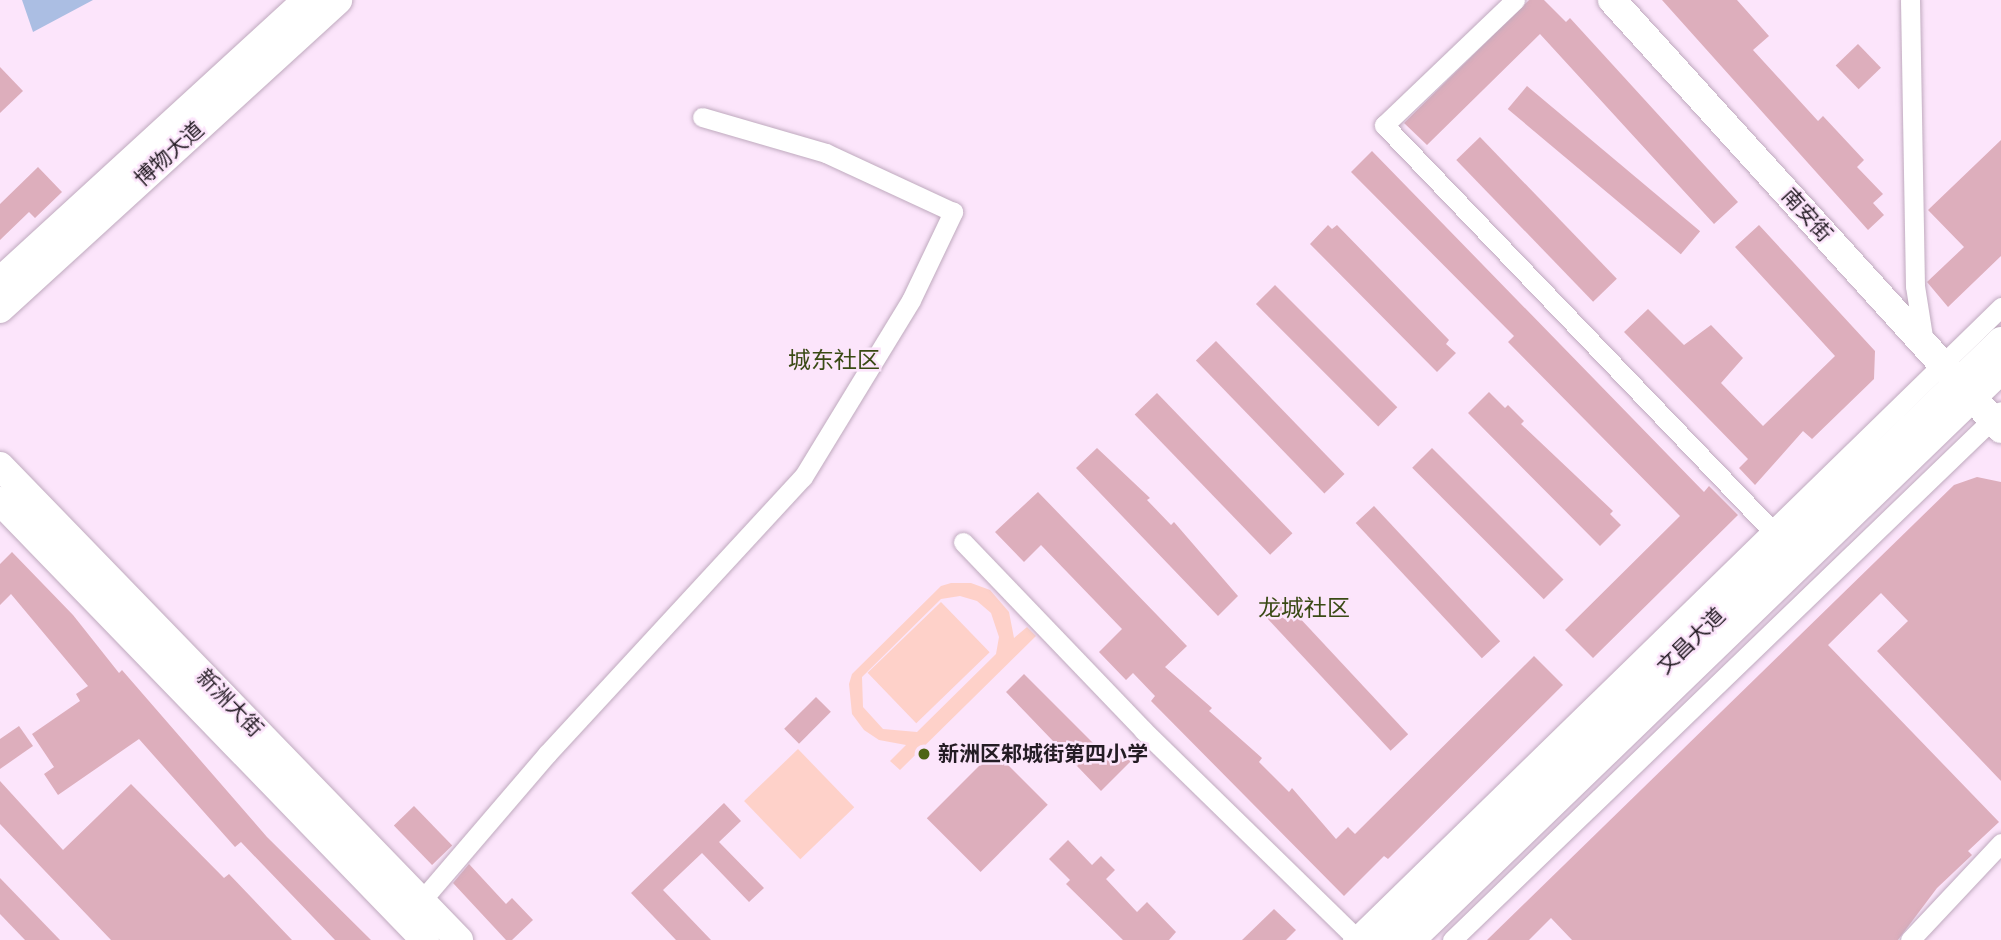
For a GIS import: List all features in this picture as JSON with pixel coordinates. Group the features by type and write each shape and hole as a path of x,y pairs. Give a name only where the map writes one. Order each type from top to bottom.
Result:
{"main road":[{"name":"博物大道","path":"0,281 307,0"},
{"name":"博物大道","path":"0,309 338,0"},
{"name":"南安街","path":"1612,0 1949,372 1998,420"},
{"name":"文昌大道","path":"1362,939 1949,372 2001,341"},
{"name":"文昌大道","path":"1411,940 1949,372 2001,370"},
{"name":"新洲大街","path":"0,466 459,940"},
{"name":"新洲大街","path":"0,501 425,940"}],"street":[{"path":"1515,0 1384,125 1779,538"},
{"path":"1910,0 1915,286 1949,372 2001,307"},
{"path":"421,901 505,808 547,754 803,477 911,300 953,212 826,153 702,117"},
{"path":"1452,940 1998,420"},
{"path":"963,542 1143,730 1362,939"},
{"path":"1910,940 2001,843"}],"shaded area":[{"path":"971,583 990,590 1009,612 1014,638 1027,627 1036,636 900,770 890,761 906,745 879,740 864,730 852,714 849,684 852,674 941,586","holes":["960,596 977,601 991,613 999,637 996,654 917,732 883,729 863,707 862,677 941,599"]},
{"path":"941,602 990,652 916,723 868,673"},
{"path":"798,749 854,807 800,859 744,801"}],"water":[{"path":"22,0 93,0 33,32"}],"building":[{"path":"1529,0 1544,0 1566,22 1570,18 1738,202 1714,224 1540,34 1427,145 1404,123"},
{"path":"1662,0 1737,0 1769,36 1753,50 1818,121 1823,116 1864,160 1857,167 1883,194 1873,203 1884,215 1868,230"},
{"path":"1858,44 1881,68 1859,89 1836,66"},
{"path":"0,67 23,91 0,113"},
{"path":"1527,86 1700,231 1681,254 1508,109"},
{"path":"1480,137 1617,279 1593,302 1456,160"},
{"path":"2001,140 2001,256 1948,307 1927,282 1964,247 1928,210"},
{"path":"1372,151 1704,492 1709,486 1738,515 1593,658 1565,630 1680,516 1508,342 1514,336 1351,172"},
{"path":"38,167 62,192 35,218 29,212 0,240 0,204"},
{"path":"1328,225 1332,229 1337,225 1449,340 1446,344 1456,353 1437,372 1310,244"},
{"path":"1759,225 1875,351 1874,379 1812,439 1803,431 1755,485 1739,468 1748,459 1624,332 1648,309 1684,345 1711,325 1743,358 1721,383 1763,426 1835,356 1735,247"},
{"path":"1275,285 1397,407 1378,426 1256,304"},
{"path":"1216,341 1345,474 1324,494 1196,360"},
{"path":"1489,392 1505,408 1508,405 1524,421 1521,424 1613,511 1610,514 1621,525 1600,546 1468,413"},
{"path":"1157,393 1292,533 1270,555 1135,415"},
{"path":"1097,448 1150,498 1147,500 1171,525 1174,522 1238,596 1218,616 1076,468"},
{"path":"1432,448 1564,580 1544,599 1412,468"},
{"path":"1977,477 2001,482 2001,781 1877,651 1908,621 1881,593 1828,645 1999,822 1968,851 1972,855 1937,888 1898,940 1572,940 1551,918 1529,940 1487,940 1954,485"},
{"path":"1038,492 1187,646 1165,667 1212,708 1209,711 1262,758 1259,762 1289,792 1292,788 1336,839 1348,827 1355,834 1534,656 1563,685 1388,859 1384,856 1344,896 1151,701 1155,696 1133,673 1126,680 1099,652 1122,629 1041,545 1024,562 995,532"},
{"path":"1374,506 1500,641 1482,658 1356,523"},
{"path":"12,552 73,615 119,673 122,670 267,837 371,940 335,940 241,842 235,847 139,739 58,795 44,774 54,767 32,734 80,701 76,694 88,686 11,594 0,605 0,564"},
{"path":"1282,599 1408,734 1391,751 1264,615"},
{"path":"1024,674 1106,756 1116,746 1131,761 1101,791 1006,692"},
{"path":"816,697 831,712 799,744 784,729"},
{"path":"19,726 33,746 0,769 0,739"},
{"path":"994,751 1048,805 981,872 927,818"},
{"path":"0,781 63,850 131,784 224,878 229,874 292,940 111,940 0,824"},
{"path":"724,803 741,821 719,842 764,888 749,902 702,853 663,890 711,940 676,940 631,893"},
{"path":"414,806 452,846 432,865 394,825"},
{"path":"1068,840 1092,865 1101,856 1115,870 1106,879 1137,912 1147,902 1176,932 1169,940 1123,940 1066,884 1070,880 1049,859"},
{"path":"469,864 506,904 512,898 533,920 512,940 506,940 453,883"},
{"path":"0,878 60,940 25,940 0,914"},
{"path":"1274,909 1296,930 1286,940 1242,940"}],"place":[{"name":"新洲区邾城街第四小学","path":"924,754"}],"district":[{"name":"城东社区","path":"834,361"},
{"name":"龙城社区","path":"1304,609"}]}
